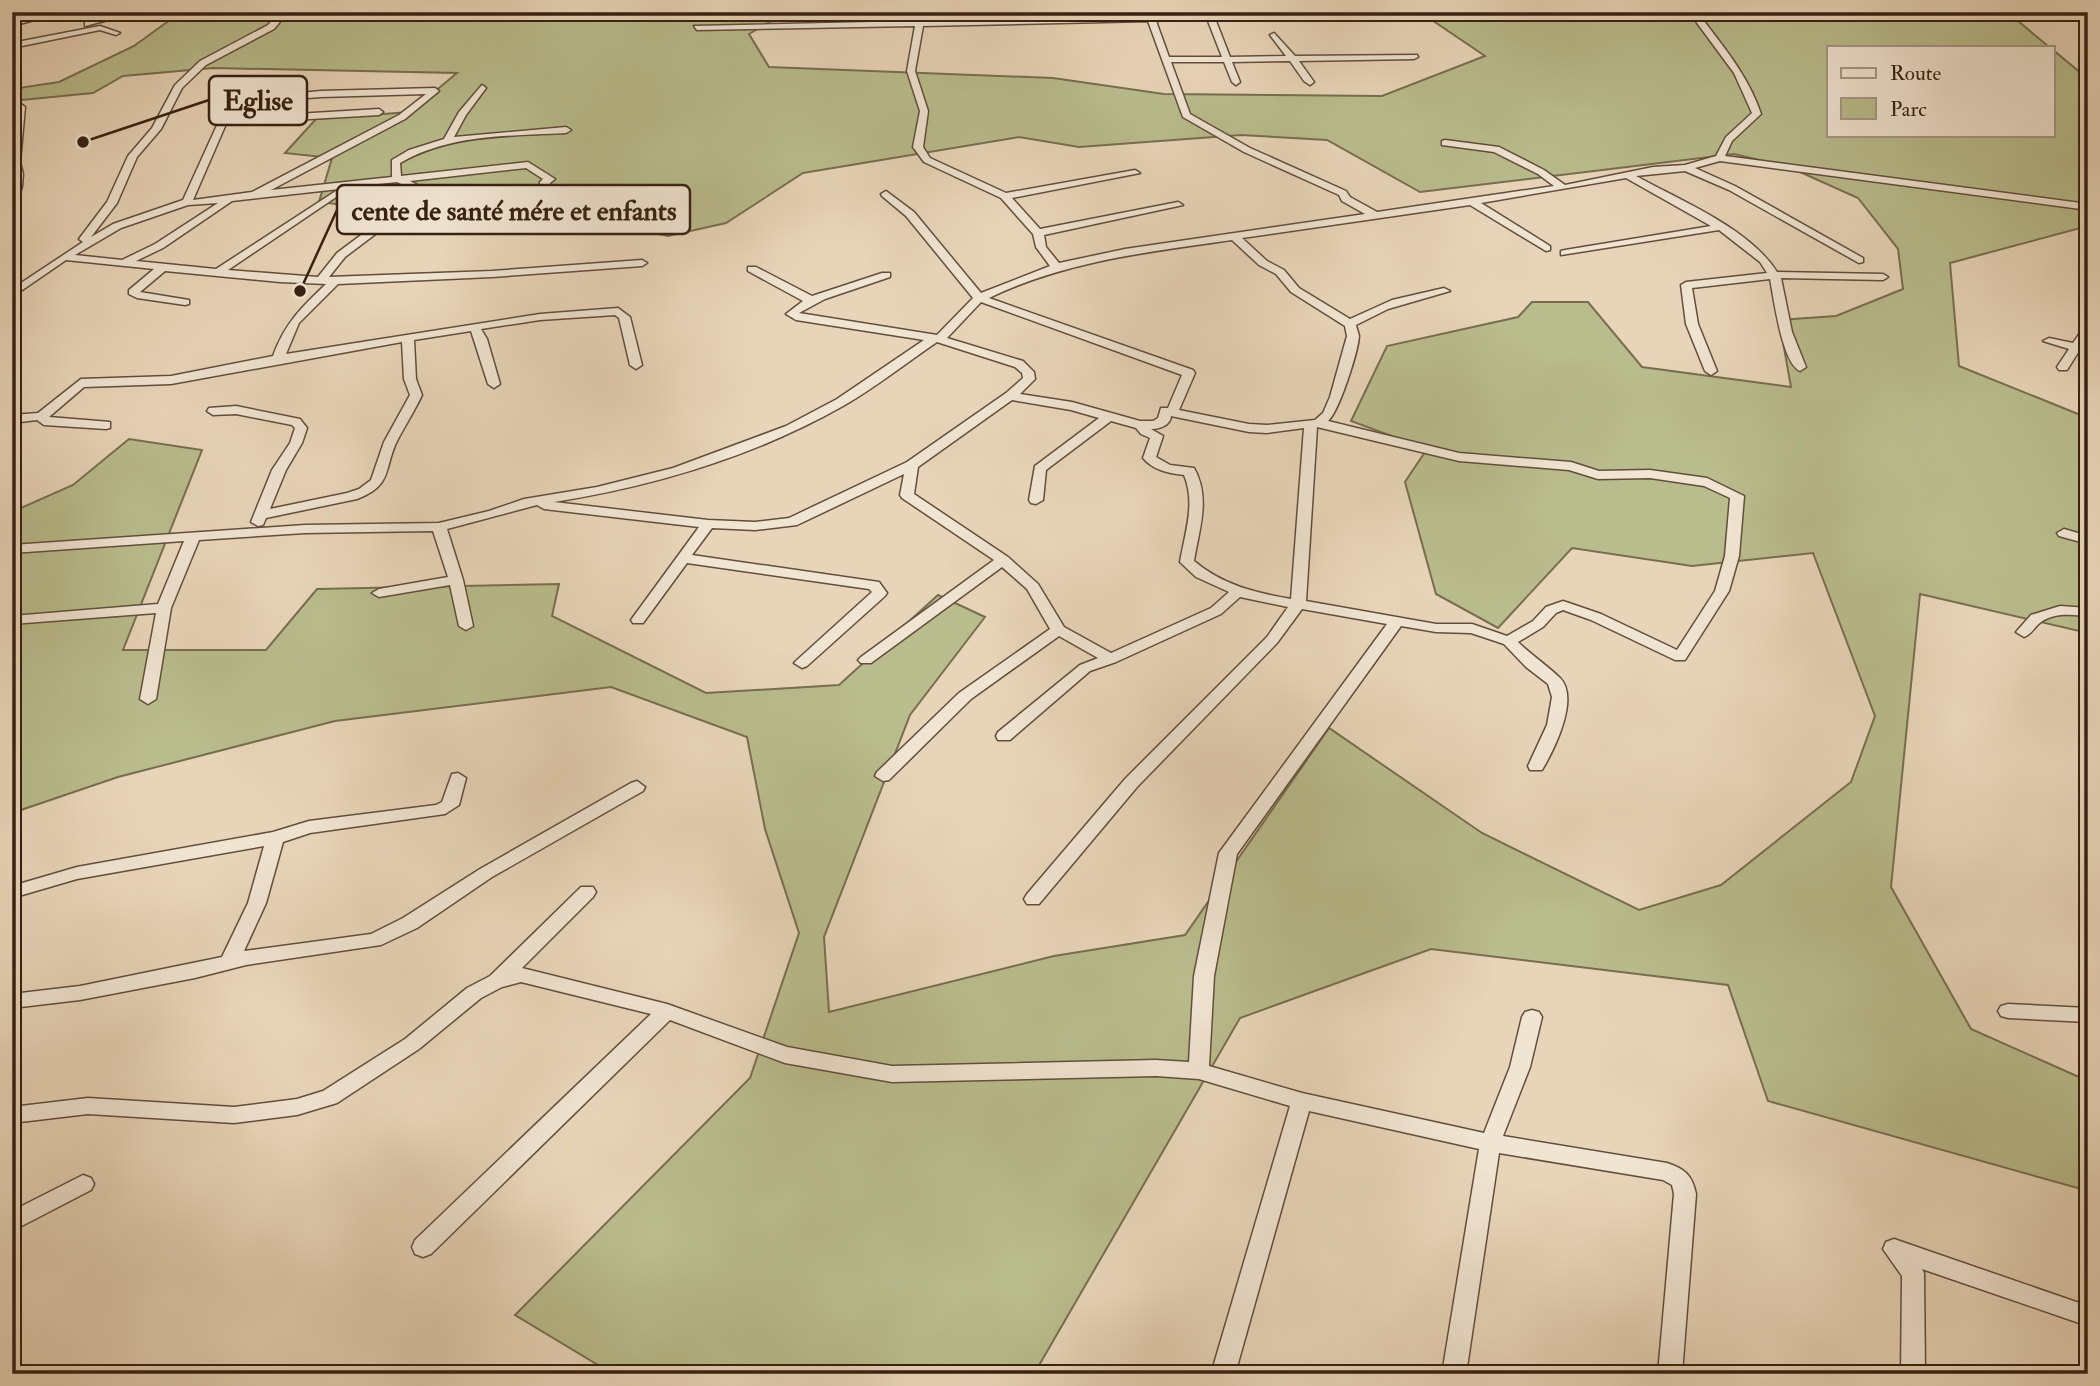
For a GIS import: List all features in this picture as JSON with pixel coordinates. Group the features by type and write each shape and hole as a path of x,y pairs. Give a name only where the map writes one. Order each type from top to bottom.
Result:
{"street":[{"path":"12,24 61,12"},
{"path":"69,28 112,18 101,12"},
{"path":"64,257 93,229 112,203 133,156 156,129 177,87 203,63 271,27 284,12"},
{"path":"697,28 921,17 1151,19 1181,18 1190,16 1189,12"},
{"path":"1693,12 1742,76 1751,91 1757,114 1730,139 1721,151 1720,158"},
{"path":"921,17 911,71 924,111 918,146 927,160 1005,196 1038,233 1041,247 1056,267"},
{"path":"1151,19 1186,115 1247,150 1343,192 1346,199 1377,216"},
{"path":"1212,21 1237,82"},
{"path":"12,46 100,27 116,33"},
{"path":"12,30 54,49"},
{"path":"1275,35 1282,50 1294,60 1296,68 1310,82"},
{"path":"1167,60 1414,57"},
{"path":"448,139 462,114 482,88"},
{"path":"187,201 224,121 235,104 246,99 435,91 402,117 255,195"},
{"path":"12,205 18,174 15,162 15,126 21,107"},
{"path":"224,121 379,113"},
{"path":"397,179 395,162 403,156 448,139 566,130"},
{"path":"1445,143 1490,147 1541,172 1563,188"},
{"path":"12,549 305,529 439,527 493,514 524,503 597,491 678,471 790,429 841,402 937,339 979,298 1056,267 1125,252 1563,188 1630,177 1653,170 1686,168 1720,158 2088,207"},
{"path":"12,295 64,257 117,226 187,201 199,203 527,165 550,179 545,182 544,195 554,210 487,220 447,213 400,211"},
{"path":"1686,168 1732,188 1858,260"},
{"path":"1005,196 1135,173"},
{"path":"1630,177 1721,227 1764,260 1775,277 1786,332 1800,367"},
{"path":"321,280 341,255 400,211 402,204 414,196 418,188 397,179"},
{"path":"217,273 352,186"},
{"path":"886,194 910,214 919,229 979,298 1189,373 1172,412"},
{"path":"124,263 159,246 230,199"},
{"path":"1471,201 1546,248"},
{"path":"1038,233 1178,205"},
{"path":"1565,253 1721,227"},
{"path":"1234,236 1263,263 1280,272 1301,295 1350,324 1353,336 1336,397 1328,415 1315,424"},
{"path":"64,257 217,273 335,281 492,274 642,263"},
{"path":"163,267 133,292 137,295 185,302"},
{"path":"752,269 812,301"},
{"path":"1711,371 1692,324 1685,285 1787,274 1883,278"},
{"path":"524,503 708,524 755,526 792,522 912,465 1010,396 1029,379 1028,372 1019,364 937,339 800,318 792,314 798,307 812,301 886,275"},
{"path":"12,277 30,282"},
{"path":"278,359 287,333 295,321 335,281"},
{"path":"1350,324 1394,301 1444,291"},
{"path":"12,419 42,416 81,383 149,383 278,359 540,317 618,311 624,317 636,365"},
{"path":"474,327 481,339 494,384"},
{"path":"2063,367 2083,348 2088,329"},
{"path":"262,514 356,494 372,486 386,466 389,444 404,421 416,394 410,379 408,339"},
{"path":"2049,341 2083,348"},
{"path":"1010,396 1072,406 1140,425 1156,425 1164,420 1165,411 1249,428 1315,424 1459,457 1571,466 1598,475 1650,474 1707,482 1737,496 1732,556 1722,591 1680,657 1563,605 1551,610 1538,624 1509,641"},
{"path":"214,411 258,413 296,422 301,428 252,534"},
{"path":"42,416 44,421 106,425"},
{"path":"1036,500 1040,468 1108,417"},
{"path":"1033,899 1131,783 1272,640 1298,604 1297,588 1315,424"},
{"path":"1140,425 1145,431 1157,436 1149,457 1154,463 1169,469 1188,471 1194,480 1198,503 1187,562 1201,574 1250,596 1436,628 1472,629 1509,641 1531,664 1555,682 1560,697 1555,724 1536,766"},
{"path":"912,465 906,495 1003,559 1032,587 1058,630 1111,659"},
{"path":"638,620 708,524"},
{"path":"439,527 456,580 466,626"},
{"path":"2064,533 2088,541"},
{"path":"148,698 164,608 193,537"},
{"path":"682,558 874,585 880,593 802,663"},
{"path":"866,660 1003,559"},
{"path":"379,593 456,580"},
{"path":"1004,736 1085,668 1111,659 1216,611 1240,590"},
{"path":"12,620 164,608"},
{"path":"2024,632 2030,621 2052,609 2088,612"},
{"path":"1199,1071 1204,976 1228,853 1397,621"},
{"path":"883,776 965,696 1058,630"},
{"path":"12,892 77,873 275,838 309,827 439,810 450,804 458,778"},
{"path":"12,1001 80,993 228,963 374,940 410,923 486,873 637,787"},
{"path":"228,963 242,939 262,885 275,838"},
{"path":"498,981 587,892"},
{"path":"12,1115 88,1106 234,1115 297,1107 330,1097 412,1044 474,993 498,981 521,975 667,1011 785,1055 892,1074 1156,1068 1199,1071 1302,1101 1490,1143 1667,1172 1682,1180 1685,1194 1670,1374"},
{"path":"423,1247 667,1011"},
{"path":"2008,1011 2088,1015"},
{"path":"1454,1374 1490,1143 1520,1067 1532,1017"},
{"path":"1223,1374 1302,1101"},
{"path":"12,1222 83,1184"},
{"path":"1913,1374 1913,1273 1894,1249 2088,1316"}],"green space":[{"path":"181,12 787,12 749,34 769,67 1053,78 1164,94 1382,96 1485,56 1420,12 2026,12 2018,21 2048,46 1827,46 1827,136 2054,136 2054,51 2088,79 2088,226 1950,263 1959,366 2088,418 2088,633 1920,594 1891,887 1971,1029 2088,1081 2088,1191 1768,1101 1728,985 1431,949 1240,1018 1034,1374 613,1374 515,1315 750,1078 799,933 765,829 747,737 611,687 335,721 118,777 12,813 12,512 73,485 129,439 202,450 123,650 266,650 317,589 559,584 552,616 706,693 839,685 938,595 985,617 910,715 824,937 829,1012 1054,956 1185,935 1329,728 1482,833 1639,910 1721,885 1851,782 1875,716 1813,553 1692,566 1572,548 1498,628 1436,594 1405,482 1427,449 1351,421 1387,346 1518,317 1532,302 1588,302 1642,367 1791,387 1779,320 1836,316 1903,289 1898,249 1858,198 1789,167 1734,154 1420,192 1327,140 1241,135 1079,147 1019,137 803,173 726,223 668,236 603,223 446,228 407,213 319,202 332,158 285,153 316,119 410,112 457,73 213,68 123,76 93,93 12,101 12,89 59,82 134,46"}],"place":[{"name":"Eglise","path":"83,142"},
{"name":"cente de santé mére et enfants","path":"300,291"}]}
